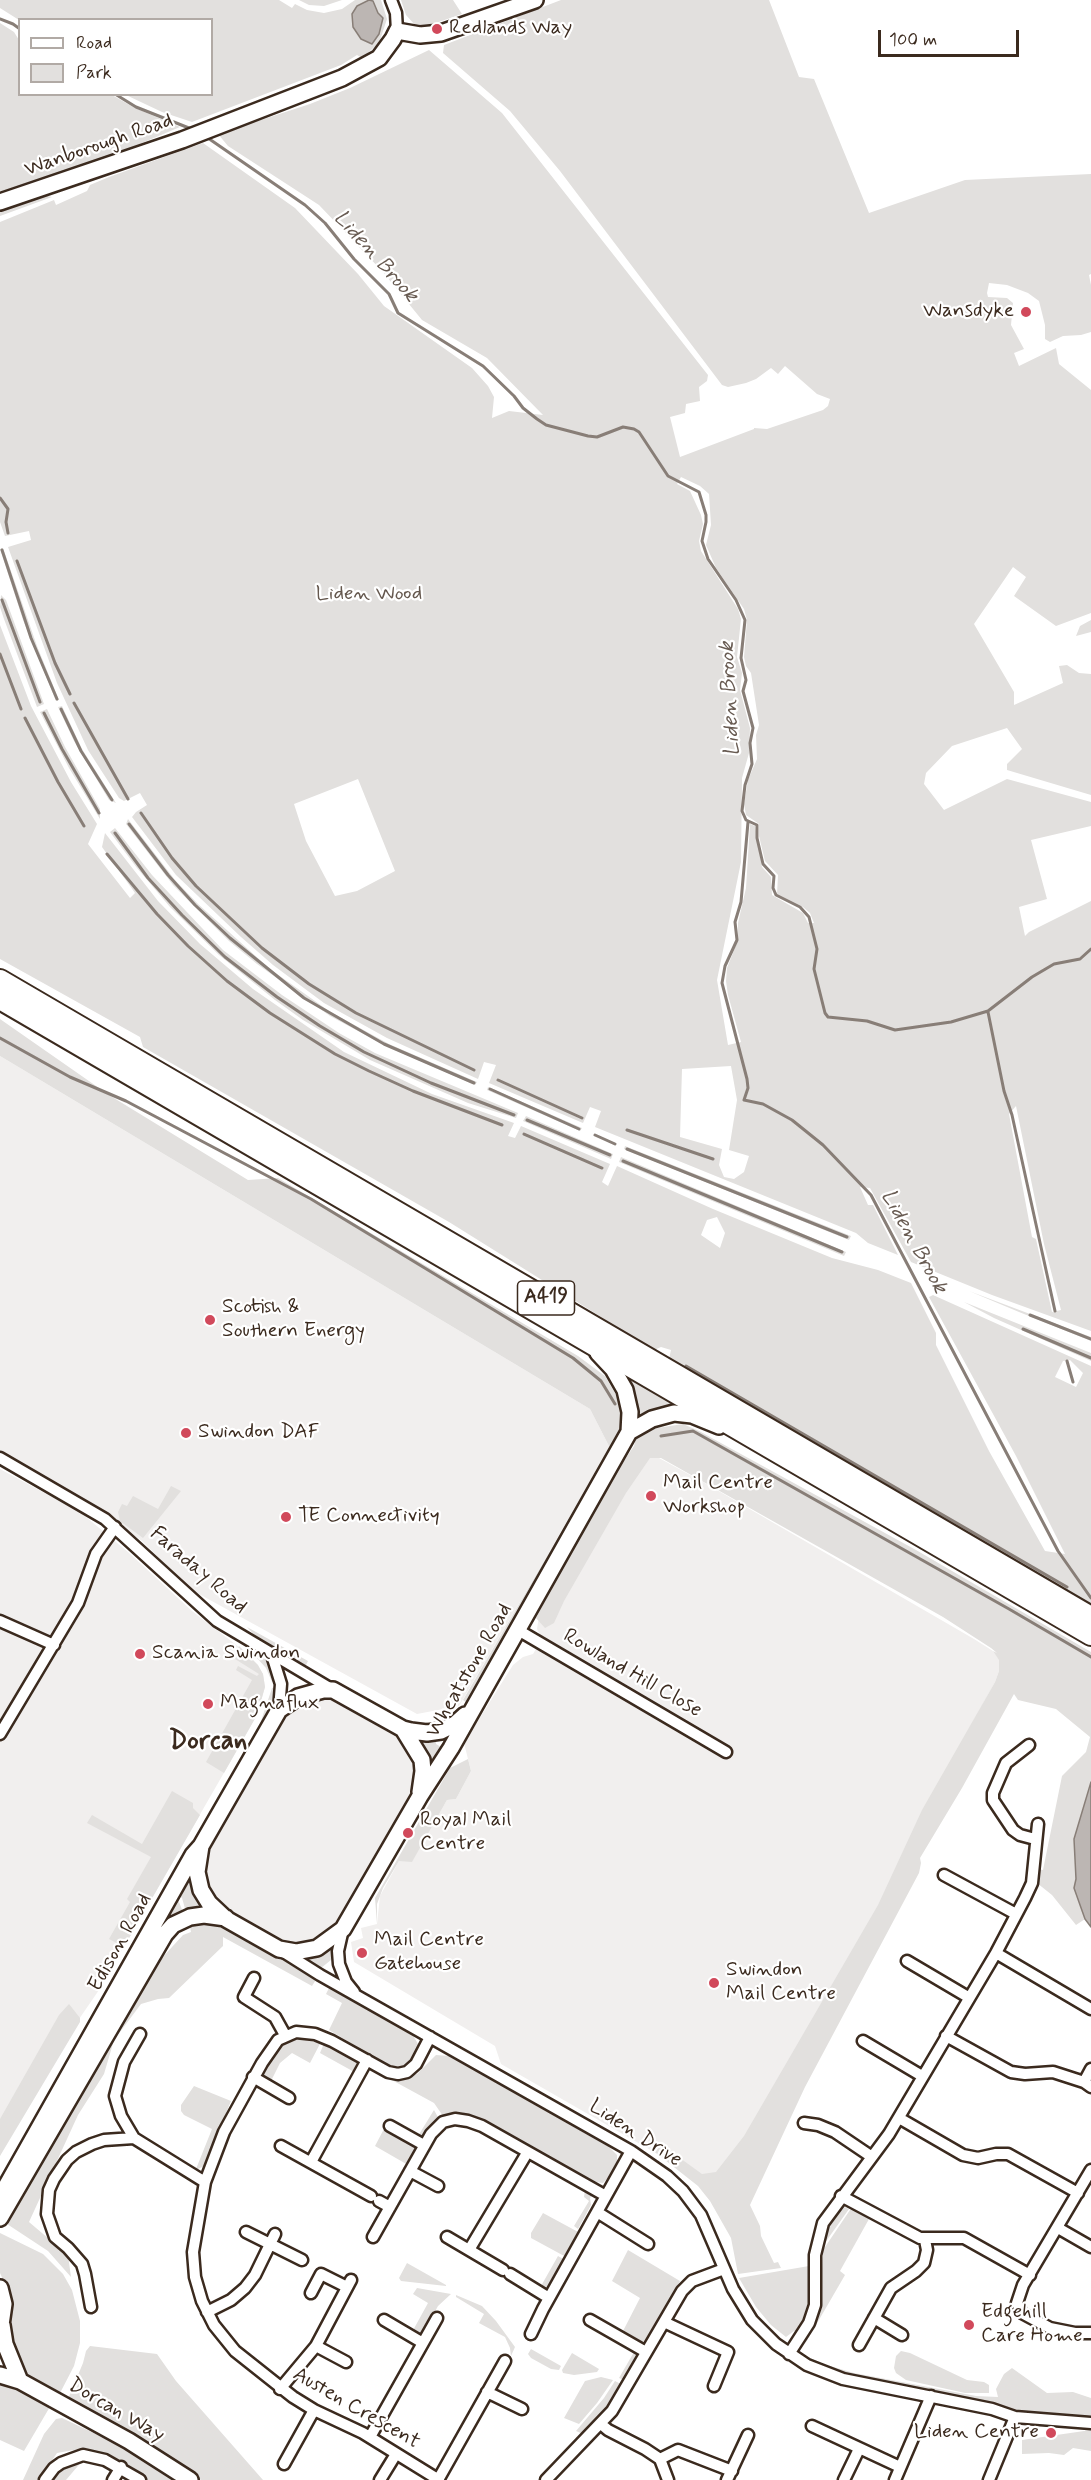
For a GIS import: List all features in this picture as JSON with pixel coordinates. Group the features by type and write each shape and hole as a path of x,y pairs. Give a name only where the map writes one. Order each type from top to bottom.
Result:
{"highway":[{"name":"A419","path":"0,980 1091,1617"},
{"name":"A419","path":"0,999 1091,1635"}],"main road":[{"path":"397,31 420,35 436,34 535,0"},
{"name":"Wanborough Road","path":"0,202 189,137 356,72 379,58 389,47 397,31"},
{"path":"587,1341 613,1369 624,1386 629,1406 629,1432 657,1417 682,1414 692,1415 761,1443"},
{"name":"Wheatstone Road","path":"279,1949 296,1952 317,1948 344,1929 475,1705 629,1432"},
{"name":"Faraday Road","path":"333,1690 403,1729 428,1733 441,1731 455,1724 475,1705"},
{"name":"Edison Road","path":"0,2196 193,1855 201,1846 279,1710 305,1694 333,1690"},
{"name":"Faraday Road","path":"403,1729 422,1760 423,1778 420,1796"},
{"name":"Liden Drive","path":"201,1846 197,1872 201,1890 209,1903 226,1918 279,1949"},
{"name":"Edison Road","path":"0,2218 168,1930 190,1917 204,1915 226,1918"},
{"path":"0,2288 4,2304 1,2329 20,2381"},
{"name":"Dorcan Way","path":"0,2375 20,2381 129,2441 190,2480"}],"street":[{"path":"391,0 396,13 397,31"},
{"name":"Faraday Road","path":"0,1458 115,1527 212,1617 333,1690"},
{"path":"0,1734 82,1596 96,1554 115,1527"},
{"path":"0,1621 54,1645"},
{"name":"Rowland Hill Close","path":"518,1630 726,1752"},
{"name":"Edison Road","path":"273,1655 281,1684 279,1710"},
{"path":"1029,1745 1006,1763 993,1793 993,1800 1013,1830 1035,1839"},
{"path":"789,2354 812,2315 816,2296 814,2264 816,2244 823,2223 841,2196 873,2157 899,2118 968,1997 996,1953 1032,1883 1038,1824"},
{"path":"944,1875 1016,1914"},
{"name":"Wheatstone Road","path":"344,1929 338,1951 339,1965 346,1982 356,1994"},
{"name":"Liden Drive","path":"279,1949 320,1975 630,2151 667,2176 688,2198 707,2225 733,2289 752,2320 789,2354 818,2370 843,2379 992,2409 1015,2417 1091,2423"},
{"path":"996,1953 1091,2009"},
{"path":"907,1960 968,1997"},
{"path":"254,1978 244,1997 275,2017 285,2035 296,2032 325,2037 393,2073 407,2072 420,2059 430,2037"},
{"path":"140,2034 124,2062 115,2096 121,2116 134,2138 206,2182"},
{"name":"Austen Crescent","path":"285,2035 272,2046 253,2077 224,2132 206,2182 193,2252 197,2288 207,2312 223,2338 280,2389 314,2410 370,2437 438,2480"},
{"path":"946,2036 1011,2072 1025,2074 1053,2072 1088,2085 1091,2069"},
{"path":"863,2042 881,2046 922,2076"},
{"path":"311,2162 367,2060"},
{"path":"253,2077 289,2098"},
{"path":"899,2118 963,2155 978,2158 1008,2154 1078,2193"},
{"path":"374,2237 424,2145 437,2127 455,2119 482,2126 606,2196"},
{"path":"804,2123 818,2125 835,2132 873,2157"},
{"path":"390,2126 424,2145"},
{"path":"91,2307 86,2274 82,2264 55,2237 49,2223 49,2190 60,2170 76,2152 105,2140 134,2138"},
{"path":"281,2146 390,2207"},
{"path":"531,2334 630,2151"},
{"path":"469,2250 527,2153"},
{"path":"1089,2329 1058,2330 1035,2322 1018,2308 1017,2297 1091,2170"},
{"path":"410,2171 438,2186"},
{"path":"841,2196 915,2237 925,2240 951,2236 964,2238 1030,2275"},
{"path":"597,2212 648,2244"},
{"path":"1058,2228 1091,2247"},
{"path":"246,2232 272,2239 302,2260"},
{"path":"447,2237 549,2298"},
{"path":"207,2312 241,2293 255,2275 272,2239"},
{"path":"859,2345 891,2288 924,2263 927,2250 925,2240"},
{"path":"546,2480 601,2424 621,2397 682,2291 692,2281 724,2269"},
{"path":"280,2389 315,2346 349,2284 321,2274 311,2293"},
{"path":"370,2437 437,2318"},
{"path":"874,2318 902,2335"},
{"path":"384,2320 423,2343"},
{"path":"590,2320 646,2352"},
{"path":"664,2322 728,2352 714,2386"},
{"path":"315,2346 346,2362"},
{"path":"438,2480 505,2361"},
{"path":"487,2391 522,2409"},
{"path":"895,2480 931,2396"},
{"path":"284,2464 314,2410"},
{"path":"989,2480 1015,2417"},
{"path":"601,2424 660,2459 668,2480"},
{"path":"812,2427 900,2467"},
{"path":"660,2459 678,2450 729,2475 748,2435"},
{"path":"844,2480 859,2449"},
{"path":"380,2480 396,2454"},
{"path":"45,2480 61,2463 83,2455 100,2457 140,2480"},
{"path":"113,2480 122,2468"}],"shaded area":[{"path":"369,0 373,1 383,18 379,34 372,44 361,39 353,27 352,14 357,6"},
{"path":"0,1056 590,1409 610,1448 459,1706 417,1714 190,1589 142,1541 79,1497 0,1451"},
{"name":"Swindon Mail Centre","path":"630,1454 659,1458 703,1482 974,1639 993,1651 999,1659 999,1671 995,1682 969,1729 923,1850 716,2184 661,2156 501,2064 495,2046 354,1962 351,1942 363,1938 361,1928 377,1924 380,1896 399,1861 412,1861 447,1800 456,1799 471,1771 464,1743 513,1665 523,1657 533,1654 542,1639 537,1629 539,1616"},
{"path":"0,1469 80,1512 128,1552 192,1611 248,1654 263,1674 265,1687 257,1715 99,1990 0,2134"},
{"path":"329,1697 404,1739 416,1757 416,1789 337,1926 309,1946 284,1943 223,1908 205,1889 204,1862 210,1846 289,1710 308,1699"},
{"path":"1091,1782 1091,1927 1085,1919 1074,1888 1076,1879 1074,1839"}],"green space":[{"path":"0,0 279,0 292,8 295,4 307,10 324,13 342,9 355,0 381,0 387,19 379,43 362,58 357,55 341,65 192,122 162,112 128,96 213,96 213,18 18,19 0,8"},
{"path":"299,0 342,0 324,6 309,5"},
{"path":"401,0 453,0 462,14 433,24 415,25 406,15"},
{"name":"Liden Wood","path":"561,0 769,0 799,77 814,79 869,213 965,180 1091,174 1091,274 1089,275 1091,332 1063,336 1050,342 1045,339 1045,325 1039,301 1028,293 1007,285 989,283 987,293 988,297 1007,298 1013,303 1011,325 1024,349 1014,353 1019,366 1056,348 1059,364 1091,390 1091,613 1056,626 1014,596 1026,577 1013,567 974,624 1014,692 1014,705 1063,683 1059,666 1067,665 1079,673 1091,674 1091,795 1007,770 1007,764 1022,749 1007,728 952,746 926,773 924,784 944,810 1007,779 1091,802 1091,826 1031,840 1047,899 1019,907 1025,936 1091,901 1091,1331 992,1295 911,1262 870,1188 860,1187 868,1205 873,1205 898,1255 868,1243 856,1233 595,1127 601,1111 590,1107 583,1123 489,1083 496,1065 484,1062 478,1079 387,1038 324,1003 273,965 176,875 132,817 147,805 140,793 124,801 119,798 88,750 57,683 8,547 31,540 29,531 5,536 0,522 0,222 54,200 56,205 87,191 90,185 203,143 295,208 358,274 384,306 472,368 488,386 494,397 492,418 509,411 543,415 487,358 422,320 382,271 319,205 228,146 218,134 310,104 350,88 429,50 502,113 708,375 707,381 699,387 700,401 686,404 685,413 670,417 680,457 754,428 767,429 823,410 828,406 830,399 817,394 785,366 778,374 771,368 746,383 728,387 722,385 560,171 510,111 443,53 444,45","holes":["681,477 700,486 709,494 711,525 706,545 716,568 744,609 747,620 744,657 751,673 759,725 756,735 757,759 748,780 744,804 746,815 759,824 759,836 765,861 778,875 777,894 803,907 810,913 814,923 808,923 803,913 772,895 771,877 762,867 755,826 750,824 746,888 738,923 738,940 727,968 726,981 741,1042 728,1045 717,980 741,862 742,778 749,753 750,728 740,690 742,673 737,657 741,619 738,609 701,551 699,541 703,524 690,491 677,484","358,779 395,871 357,891 335,896 306,841 294,804","731,1066 737,1100 729,1150 749,1156 744,1172 734,1179 724,1177 719,1165 722,1149 680,1137 682,1069","1016,1106 1044,1244 1061,1310 1052,1312 1036,1239 1032,1237 1009,1114"]},
{"path":"0,23 14,32 18,38 18,96 114,96 135,108 180,127 123,151 0,192"},
{"path":"43,195 52,197 0,216 0,209"},
{"path":"3,548 37,646 59,700 56,701 23,620 0,549"},
{"path":"1,595 6,600 44,704 37,707 0,607"},
{"path":"1091,620 1091,632 1076,636 1080,626"},
{"path":"0,625 31,706 71,782 97,824 88,844 130,898 135,893 102,847 105,833 158,901 200,944 253,989 344,1052 432,1094 514,1123 508,1136 515,1138 521,1126 610,1164 602,1182 608,1186 617,1166 832,1258 878,1270 911,1283 936,1333 936,1345 989,1451 1045,1551 1065,1554 1016,1456 929,1297 933,1295 1091,1366 1091,1611 681,1367 669,1359 671,1350 661,1347 654,1350 449,1222 143,1047 140,1037 0,959","holes":["717,1217 725,1233 720,1248 701,1235 707,1220","1070,1360 1083,1373 1076,1387 1055,1377 1063,1361"]},
{"path":"62,706 82,749 116,803 109,800 74,741 58,707"},
{"path":"47,709 65,747 100,809 100,819 69,768 40,712"},
{"path":"128,819 175,880 270,969 329,1011 389,1044 477,1082 475,1085 384,1045 330,1016 257,964 229,941 173,885 126,824"},
{"path":"115,828 152,875 223,950 282,995 339,1033 375,1053 518,1113 516,1118 468,1103 370,1060 303,1020 275,1000 219,955 170,907 110,832"},
{"path":"0,1019 109,1095 248,1180 278,1178 578,1356 605,1376 622,1405 623,1429 467,1703 463,1700 610,1448 590,1409 0,1056"},
{"path":"488,1087 582,1128 580,1131 487,1090"},
{"path":"526,1116 613,1154 611,1159 523,1121"},
{"path":"625,1146 851,1236 849,1240 624,1149"},
{"path":"621,1157 846,1252 844,1256 619,1162"},
{"path":"969,1291 1091,1337 1091,1341 1019,1312"},
{"path":"964,1302 1091,1353 1091,1361 994,1318"},
{"path":"624,1374 684,1407 636,1421"},
{"path":"683,1424 916,1550 1091,1652 1091,1782 1074,1839 1076,1879 1074,1888 1085,1919 1076,1925 1052,1895 1037,1883 1037,1869 1043,1870 1062,1776 1086,1752 1090,1737 1056,1709 1018,1700 1014,1694 920,1858 919,1873 805,2087 750,2205 774,2263 778,2262 781,2268 738,2274 731,2238 710,2201 698,2186 651,2149 655,2140 702,2174 716,2172 744,2136 878,1905 922,1810 995,1682 999,1671 999,1660 993,1651 997,1653 991,1648 943,1617 661,1458 650,1458 626,1493 564,1601 554,1623 545,1628 536,1618 599,1498 634,1446 636,1438 651,1429"},
{"path":"171,1486 181,1491 143,1538 120,1521 118,1512 122,1504 127,1506 133,1496 158,1509"},
{"path":"247,1627 308,1661 305,1667 258,1639"},
{"path":"245,1645 266,1659 276,1681 272,1682 266,1668"},
{"path":"239,1646 258,1665 263,1674 265,1687 257,1715 224,1773 206,1762 252,1680 236,1670 238,1666 257,1676 259,1674 235,1659 234,1656"},
{"path":"276,1687 274,1704 222,1796 217,1800 260,1724 272,1688"},
{"path":"436,1741 436,1744 441,1747 432,1765 423,1742"},
{"path":"468,1759 471,1771 456,1799 447,1800 412,1862 399,1861 383,1888 377,1904 377,1924 375,1898 450,1768"},
{"path":"172,1791 193,1803 193,1808 200,1815 124,1947 109,1939 130,1902 127,1899 151,1857 87,1823 92,1815 142,1844"},
{"path":"188,1878 203,1908 186,1912 182,1898 178,1894"},
{"path":"177,1897 183,1912 0,2209"},
{"path":"209,1919 317,1978 312,1986 223,1937 223,1946 169,1998 141,2004 114,2040 104,2074 78,2115 29,2222 68,2255 71,2277 48,2251 7,2224 8,2218 59,2132 114,2030 150,1971 183,1935 191,1932 189,1922"},
{"path":"329,1949 331,1960 321,1968 307,1959"},
{"path":"330,1986 411,2032 418,2044 413,2061 405,2067 396,2069 381,2064 382,2062 329,2030 342,2003 326,1994"},
{"path":"69,2004 80,2018 80,2022 0,2156 0,2119 59,2015"},
{"path":"301,2037 322,2040 310,2063 292,2053 280,2063 271,2081 264,2079 261,2072 278,2047"},
{"path":"325,2041 356,2060 358,2065 356,2073 320,2053"},
{"path":"436,2055 449,2056 459,2061 609,2147 617,2155 617,2168 603,2183 588,2181 474,2116 460,2112 443,2116 434,2103 390,2079 417,2074"},
{"path":"194,2086 231,2101 204,2166 198,2169 196,2169 212,2129 184,2115 181,2111 181,2105"},
{"path":"434,2110 439,2119 425,2135 418,2136"},
{"path":"385,2127 415,2147 415,2153 408,2165 375,2146"},
{"path":"585,2190 592,2196 591,2205 578,2229 574,2226 589,2201 584,2197"},
{"path":"845,2207 849,2209 822,2247 828,2223"},
{"path":"853,2209 869,2219 840,2271 845,2275 805,2344 820,2309 823,2250 850,2210"},
{"path":"543,2213 580,2233 566,2257 531,2238 531,2233"},
{"path":"0,2233 43,2254 63,2274 72,2290 80,2321 80,2343 74,2366 59,2395 33,2381 21,2370 9,2335 11,2305 9,2293 0,2273"},
{"path":"628,2250 680,2281 647,2340 641,2342 623,2331 640,2298 612,2281"},
{"path":"558,2256 565,2260 554,2280 549,2287 541,2286"},
{"path":"407,2263 446,2286 401,2281 399,2278"},
{"path":"809,2266 809,2308 796,2332 786,2337 771,2325 756,2307 739,2278"},
{"path":"417,2288 451,2294 438,2306 425,2330 418,2334 411,2334 428,2303 413,2294"},
{"path":"456,2295 482,2306 496,2321 515,2347 511,2356 505,2337 479,2323 484,2314"},
{"path":"90,2346 157,2354 176,2381 263,2480 201,2480 68,2399"},
{"path":"633,2347 637,2354 636,2359 624,2380 619,2378 634,2352 631,2350"},
{"path":"531,2349 561,2366 559,2370 551,2369 531,2358 528,2354"},
{"path":"901,2351 967,2380 984,2382 989,2385 989,2393 965,2393 906,2380 896,2373 894,2368 896,2356"},
{"path":"572,2353 599,2369 597,2372 574,2375 563,2373 562,2370"},
{"path":"804,2355 823,2364 854,2373 976,2396 998,2397 996,2389 1004,2374 1012,2368 1047,2393 1073,2392 1091,2398 1091,2418 1022,2411 865,2378 820,2366"},
{"path":"601,2377 613,2380 579,2424 564,2418 585,2381"},
{"path":"0,2381 51,2405 24,2451 0,2440"},
{"path":"615,2381 621,2384 601,2415 583,2434 576,2431 604,2398"},
{"path":"62,2418 119,2445 179,2480 147,2480 118,2461 85,2448 57,2453 39,2480 23,2480 44,2434 56,2419"},
{"path":"1091,2430 1091,2451 1073,2448 1064,2455 1022,2454 1022,2440"},
{"path":"83,2460 66,2480 50,2480 60,2467"}],"waterway":[{"name":"Liden Brook","path":"0,19 18,28"},
{"name":"Liden Brook","path":"118,96 136,107 194,130"},
{"name":"Liden Brook","path":"205,136 305,205 325,223 354,259 389,294 398,313 483,366 523,408 537,419 546,425 597,437 623,427 634,429 639,432 668,476 699,492 706,515 702,541 708,559 736,600 745,620 741,658 746,680 743,691 753,728 750,743 752,764 745,785 742,811 746,820 757,825 757,838 763,864 774,876 773,888 776,895 800,907 809,917 817,949 814,969 828,1017 867,1021 895,1030 951,1022 988,1011 1032,977 1054,964 1080,959 1091,949"},
{"path":"0,498 8,509 6,522 8,533"},
{"path":"2,550 31,638 57,699"},
{"path":"17,561 55,663 70,694"},
{"path":"2,600 40,702"},
{"path":"0,654 21,709"},
{"path":"74,703 128,799"},
{"path":"61,709 81,751 112,800"},
{"path":"44,713 99,813"},
{"path":"25,718 84,826"},
{"path":"141,813 172,858 196,886 262,948 309,984 356,1013 474,1070"},
{"name":"Liden Brook","path":"748,822 741,902 735,922 737,940 725,966 722,983 747,1079 748,1088 744,1100 763,1104 792,1120 823,1145 871,1195 1058,1551 1091,1598"},
{"path":"129,824 168,875 195,905 230,938 304,998 384,1044 474,1083"},
{"path":"115,833 148,878 182,915 225,957 277,997 364,1052 431,1083 514,1115"},
{"path":"107,854 157,914 188,946 227,981 270,1013 335,1054 369,1071 413,1091 502,1125"},
{"path":"988,1012 1055,1311"},
{"path":"0,1038 70,1077 126,1101 311,1199 573,1358 601,1381 615,1404"},
{"path":"498,1080 582,1118"},
{"path":"490,1089 579,1129"},
{"path":"527,1120 610,1155"},
{"path":"627,1130 713,1159"},
{"path":"524,1134 602,1168"},
{"path":"595,1135 615,1144"},
{"path":"627,1149 847,1237"},
{"path":"623,1161 842,1252"},
{"path":"1030,1315 1091,1339"},
{"path":"1023,1329 1091,1358"},
{"path":"1067,1361 1073,1382"},
{"path":"686,1366 1067,1587"},
{"path":"661,1436 693,1431 1091,1657"}],"place":[{"name":"Redlands Way","path":"437,29"},
{"name":"Wansdyke","path":"1026,312"},
{"name":"Scotish & Southern Energy","path":"210,1320"},
{"name":"Swindon DAF","path":"186,1433"},
{"name":"Mail Centre Workshop","path":"651,1496"},
{"name":"TE Connectivity","path":"286,1517"},
{"name":"Scania Swindon","path":"140,1654"},
{"name":"Magnaflux","path":"208,1704"},
{"name":"Royal Mail Centre","path":"408,1833"},
{"name":"Mail Centre Gatehouse","path":"362,1953"},
{"name":"Swindon Mail Centre","path":"714,1983"},
{"name":"Edgehill Care Home","path":"969,2325"},
{"name":"Liden Centre","path":"1051,2433"}],"district":[{"name":"Dorcan","path":"208,1742"}]}
